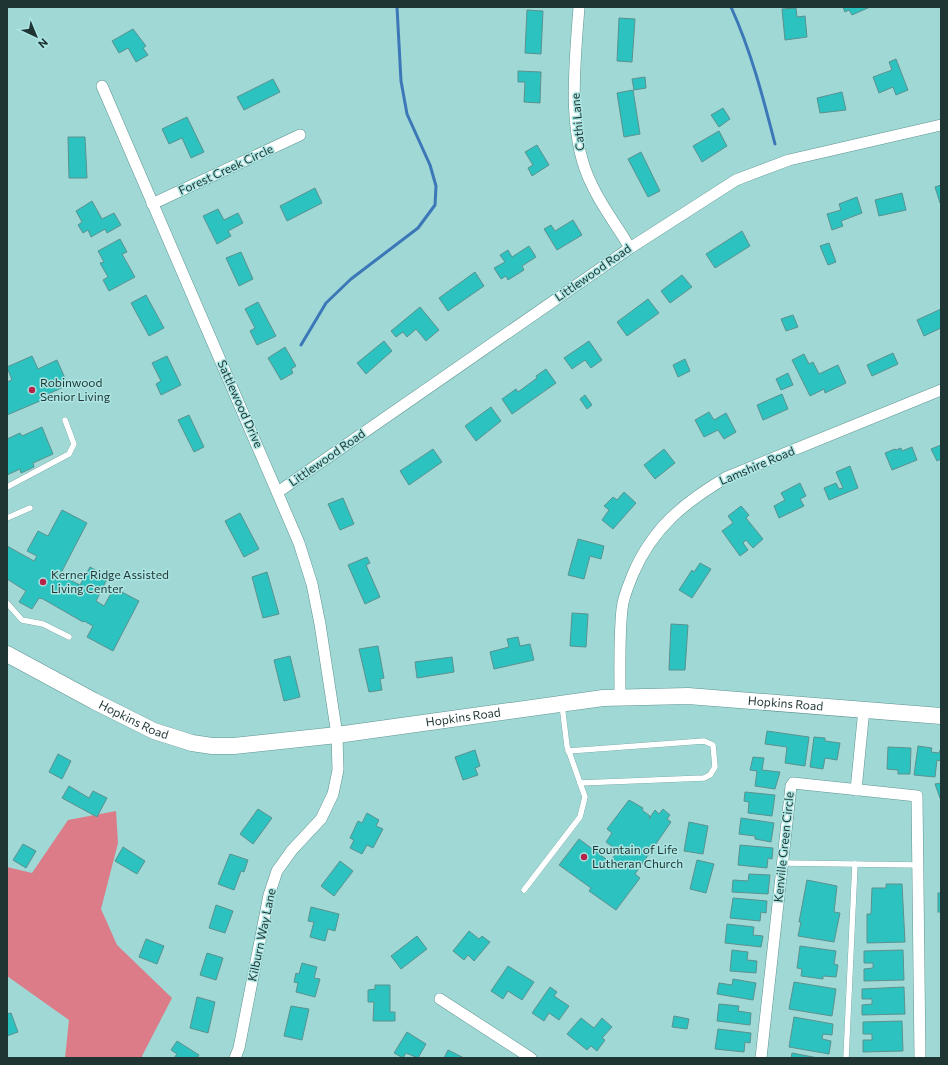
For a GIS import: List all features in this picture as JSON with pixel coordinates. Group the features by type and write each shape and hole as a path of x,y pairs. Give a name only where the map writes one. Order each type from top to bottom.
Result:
{"main road":[{"name":"Hopkins Road","path":"7,654 140,724 173,738 192,743 234,746 337,735 562,704 620,698 688,696 941,716"}],"street":[{"name":"Cathi Lane","path":"579,7 575,57 576,119 581,157 591,185 630,248"},
{"name":"Sattlewood Drive","path":"102,86 299,543 312,584 337,735"},
{"name":"Littlewood Road","path":"278,492 630,248 736,180 789,160 941,125"},
{"name":"Forest Creek Circle","path":"152,204 300,135"},
{"name":"Lamshire Road","path":"620,698 622,608 640,557 667,520 705,490 727,477 941,390"},
{"path":"856,790 864,710"},
{"name":"Kilburn Way Lane","path":"236,1058 269,895 277,871 292,850 321,819 333,794 338,770 337,735"},
{"name":"Kenville Green Circle","path":"761,1058 782,863 791,786 793,783 918,796 920,1058"},
{"path":"440,999 531,1058"}],"lane":[{"path":"7,487 69,454 74,444 65,420"},
{"path":"7,518 30,508"},
{"path":"7,603 22,620 43,624 69,637"},
{"path":"524,890 580,817 585,797 568,751 562,704"},
{"path":"568,751 704,741 713,745 715,767 710,775 704,778 580,783"},
{"path":"782,863 919,865"},
{"path":"846,1058 854,864"}],"shaded area":[{"path":"116,811 118,843 101,909 117,945 172,998 142,1056 143,1058 65,1058 69,1020 7,976 7,867 32,873 68,820"}],"building":[{"path":"843,7 870,7 852,15 849,10 845,12"},
{"path":"796,8 797,17 805,16 807,37 785,40 782,9"},
{"path":"527,10 543,11 541,54 525,53"},
{"path":"619,18 635,19 632,62 617,61"},
{"path":"133,29 146,46 143,48 148,55 136,62 128,48 119,53 112,41"},
{"path":"896,59 908,90 896,95 893,87 879,93 873,77 892,70 889,62"},
{"path":"518,71 541,72 540,103 524,102 525,82 518,82"},
{"path":"645,77 646,88 634,90 632,79"},
{"path":"273,79 280,92 244,110 237,97"},
{"path":"633,90 640,134 624,137 617,93"},
{"path":"842,92 846,110 820,113 817,98"},
{"path":"723,108 730,119 719,127 711,115"},
{"path":"187,117 204,152 191,158 182,138 169,144 162,129"},
{"path":"719,131 727,146 702,162 693,146"},
{"path":"68,137 85,137 87,178 69,178"},
{"path":"537,145 549,165 532,176 528,168 533,165 525,152"},
{"path":"641,152 660,191 648,197 628,159"},
{"path":"941,185 941,203 940,203 935,187"},
{"path":"315,188 322,203 287,221 280,206"},
{"path":"902,193 906,210 879,216 875,200"},
{"path":"857,197 862,213 841,221 843,226 832,230 827,214 841,210 839,204"},
{"path":"92,201 102,219 114,213 121,225 107,233 105,229 91,237 88,230 83,233 78,225 82,222 76,211"},
{"path":"218,209 224,220 238,213 243,223 228,231 231,236 217,244 203,216"},
{"path":"573,220 582,235 557,250 544,229 551,225 555,231"},
{"path":"742,231 750,246 715,268 706,254"},
{"path":"120,239 127,252 122,254 135,277 109,291 103,280 108,277 100,263 104,262 98,251"},
{"path":"829,243 836,262 828,265 820,246"},
{"path":"529,246 536,257 522,266 524,270 508,280 506,276 501,279 494,268 505,262 500,255 508,250 512,257"},
{"path":"241,252 253,279 239,286 226,258"},
{"path":"475,272 484,286 448,311 439,298"},
{"path":"682,275 692,287 670,303 661,291"},
{"path":"146,295 164,328 149,336 131,303"},
{"path":"648,299 659,313 627,336 617,322"},
{"path":"258,302 276,336 257,345 250,331 255,328 245,309"},
{"path":"420,307 439,330 426,341 416,329 407,337 403,332 396,337 391,331"},
{"path":"941,309 941,328 924,336 917,320"},
{"path":"793,315 798,327 786,331 781,319"},
{"path":"384,341 392,351 366,374 357,363"},
{"path":"589,341 602,360 591,368 585,360 572,369 564,358"},
{"path":"285,347 296,366 291,369 293,373 281,380 268,358"},
{"path":"893,353 898,364 872,376 867,365"},
{"path":"804,354 809,364 813,362 819,374 838,365 846,383 825,393 824,389 810,396 792,360"},
{"name":"Robinwood Senior Living","path":"32,356 38,369 57,360 68,385 46,395 47,398 7,415 7,382 12,380 7,367"},
{"path":"167,356 181,385 161,395 156,384 161,381 152,363"},
{"path":"685,359 690,371 678,377 673,365"},
{"path":"546,369 556,383 512,414 502,399 516,389 518,392 537,378 536,376"},
{"path":"788,373 793,385 781,390 776,379"},
{"path":"782,394 788,409 763,420 757,405"},
{"path":"585,395 592,405 587,409 580,399"},
{"path":"491,407 501,421 476,441 465,426"},
{"path":"709,412 714,420 726,413 736,432 724,439 718,430 704,437 695,420"},
{"path":"189,415 204,447 194,452 178,420"},
{"name":"Robinwood Senior Living","path":"42,427 53,454 33,463 34,467 21,473 20,469 7,475 7,439 20,433 22,436"},
{"path":"941,445 941,459 937,461 931,449"},
{"path":"912,447 917,460 892,470 885,453 901,448 902,451"},
{"path":"433,449 442,462 409,485 400,471"},
{"path":"664,449 675,463 655,479 644,465"},
{"path":"850,466 858,488 829,500 824,488 836,483 839,489 843,488 836,472"},
{"path":"800,483 806,496 800,499 804,506 779,518 774,506 785,500 781,493"},
{"path":"624,492 636,503 613,529 602,520 609,510 604,506 613,497 617,500"},
{"path":"343,498 354,524 340,530 328,504"},
{"path":"741,506 749,515 746,518 763,539 753,548 746,540 743,543 748,550 740,556 722,531 733,523 728,516"},
{"name":"Kerner Ridge Assisted Living Center","path":"62,510 87,523 60,575 80,585 90,567 108,577 96,601 104,606 114,588 139,601 113,651 87,637 93,626 84,621 83,622 43,599 39,598 32,609 19,602 26,591 7,579 7,546 34,561 37,556 27,551 38,531 48,536"},
{"path":"240,513 259,549 244,557 225,521"},
{"path":"578,539 604,546 601,559 590,556 584,579 568,575"},
{"path":"367,557 370,563 366,565 380,597 365,604 348,565"},
{"path":"700,563 711,569 692,598 679,590 692,570 694,572"},
{"path":"267,572 279,614 263,618 252,577"},
{"path":"572,613 588,614 586,647 570,646"},
{"path":"671,624 688,625 685,670 669,670"},
{"path":"518,637 520,646 530,644 534,660 494,669 490,652 509,647 507,639"},
{"path":"378,646 384,678 380,679 382,690 369,692 359,649"},
{"path":"290,656 300,697 284,701 274,660"},
{"path":"452,657 454,672 417,678 415,662"},
{"path":"767,731 809,737 805,766 785,763 787,747 765,744"},
{"path":"814,737 825,738 825,741 840,743 837,760 825,758 823,769 810,767"},
{"path":"918,746 932,748 931,752 939,753 941,748 941,761 937,760 935,777 914,775"},
{"path":"888,747 911,748 910,774 898,774 898,770 887,769"},
{"path":"475,750 480,766 475,768 478,775 463,780 455,757"},
{"path":"58,754 71,761 62,779 49,772"},
{"path":"753,757 764,758 762,770 780,772 775,789 755,786 757,771 750,770"},
{"path":"941,783 941,801 935,784"},
{"path":"69,786 89,798 93,791 107,798 97,817 62,798"},
{"path":"745,792 775,795 772,816 748,813 749,802 744,801"},
{"name":"Fountain of Life Lutheran Church","path":"629,800 643,808 642,810 650,816 649,819 655,810 659,814 663,809 670,815 667,819 671,822 635,874 640,878 616,910 589,891 591,888 559,865 579,839 610,862 618,851 606,842 612,833 607,829"},
{"path":"258,809 272,818 253,844 240,834"},
{"path":"367,813 379,820 376,826 383,829 373,848 367,845 362,854 350,848 354,840 350,838 358,821 362,823"},
{"path":"741,818 774,823 771,842 755,839 755,836 739,834"},
{"path":"689,822 708,826 703,854 684,851"},
{"path":"23,844 36,851 26,868 13,860"},
{"path":"740,845 773,848 772,859 768,858 767,868 738,865"},
{"path":"123,847 145,861 137,874 115,861"},
{"path":"230,854 248,860 244,872 241,871 234,890 218,884"},
{"path":"697,860 714,864 706,893 690,889"},
{"path":"340,861 353,871 334,896 321,886"},
{"path":"749,874 770,875 768,894 732,892 733,880 748,881"},
{"path":"807,880 837,886 834,912 840,913 834,942 798,936 801,922 799,922"},
{"path":"886,884 902,884 905,942 867,943 867,914 871,914 872,888 886,888"},
{"path":"938,893 941,893 941,912 938,912"},
{"path":"733,898 767,901 766,913 761,912 760,921 730,918"},
{"path":"216,905 233,911 225,933 209,928"},
{"path":"311,907 339,914 335,931 328,929 325,941 310,937 314,922 308,921"},
{"path":"727,924 754,927 753,935 763,936 761,947 725,943"},
{"path":"469,931 479,939 482,936 490,942 474,961 468,955 464,960 453,951"},
{"path":"417,936 427,949 401,969 391,956"},
{"path":"146,939 164,946 157,964 139,957"},
{"path":"800,946 836,951 834,964 838,965 836,977 823,976 823,979 801,976 802,969 797,968"},
{"path":"732,950 748,952 747,960 757,961 756,973 730,971"},
{"path":"903,950 904,980 864,981 864,969 873,968 873,963 864,963 864,951"},
{"path":"207,953 223,958 216,980 200,975"},
{"path":"302,963 317,967 314,978 320,979 315,997 296,992 298,983 294,982 296,973 299,974"},
{"path":"508,966 534,982 522,1000 508,991 503,999 491,991"},
{"path":"733,979 756,983 753,1000 717,994 719,983 732,985"},
{"path":"794,982 836,989 832,1016 789,1009"},
{"path":"375,985 390,985 390,1012 395,1012 395,1021 373,1021 374,1002 368,1002 368,990 375,989"},
{"path":"550,987 557,992 554,996 569,1006 559,1020 549,1013 544,1021 532,1013"},
{"path":"904,987 905,1014 862,1015 862,1005 872,1004 872,999 862,999 862,989"},
{"path":"197,997 215,1002 208,1033 190,1028"},
{"path":"719,1004 739,1006 738,1011 751,1013 750,1025 717,1021"},
{"path":"291,1006 309,1009 302,1040 284,1036"},
{"path":"11,1013 18,1032 7,1036 7,1014"},
{"path":"674,1016 689,1019 687,1029 672,1027"},
{"path":"794,1017 833,1024 832,1035 823,1034 822,1039 831,1041 829,1054 789,1047"},
{"path":"581,1018 594,1028 602,1018 612,1027 602,1038 605,1040 597,1051 591,1046 587,1050 567,1034"},
{"path":"902,1021 903,1051 863,1052 863,1040 872,1040 872,1034 863,1034 863,1022"},
{"path":"718,1029 751,1033 750,1043 745,1042 744,1052 715,1049"},
{"path":"407,1032 426,1044 418,1058 406,1053 403,1058 394,1053"},
{"path":"177,1041 199,1055 197,1058 174,1058 177,1054 171,1050"},
{"path":"448,1050 464,1058 444,1058"},
{"path":"792,1053 818,1058 791,1058"}],"waterway":[{"path":"301,345 326,303 351,279 418,228 435,205 436,186 430,165 407,114 401,81 397,7"},
{"path":"731,7 751,57 775,144"}],"place":[{"name":"Robinwood Senior Living","path":"32,390"},
{"name":"Kerner Ridge Assisted Living Center","path":"43,582"},
{"name":"Fountain of Life Lutheran Church","path":"584,857"}]}
